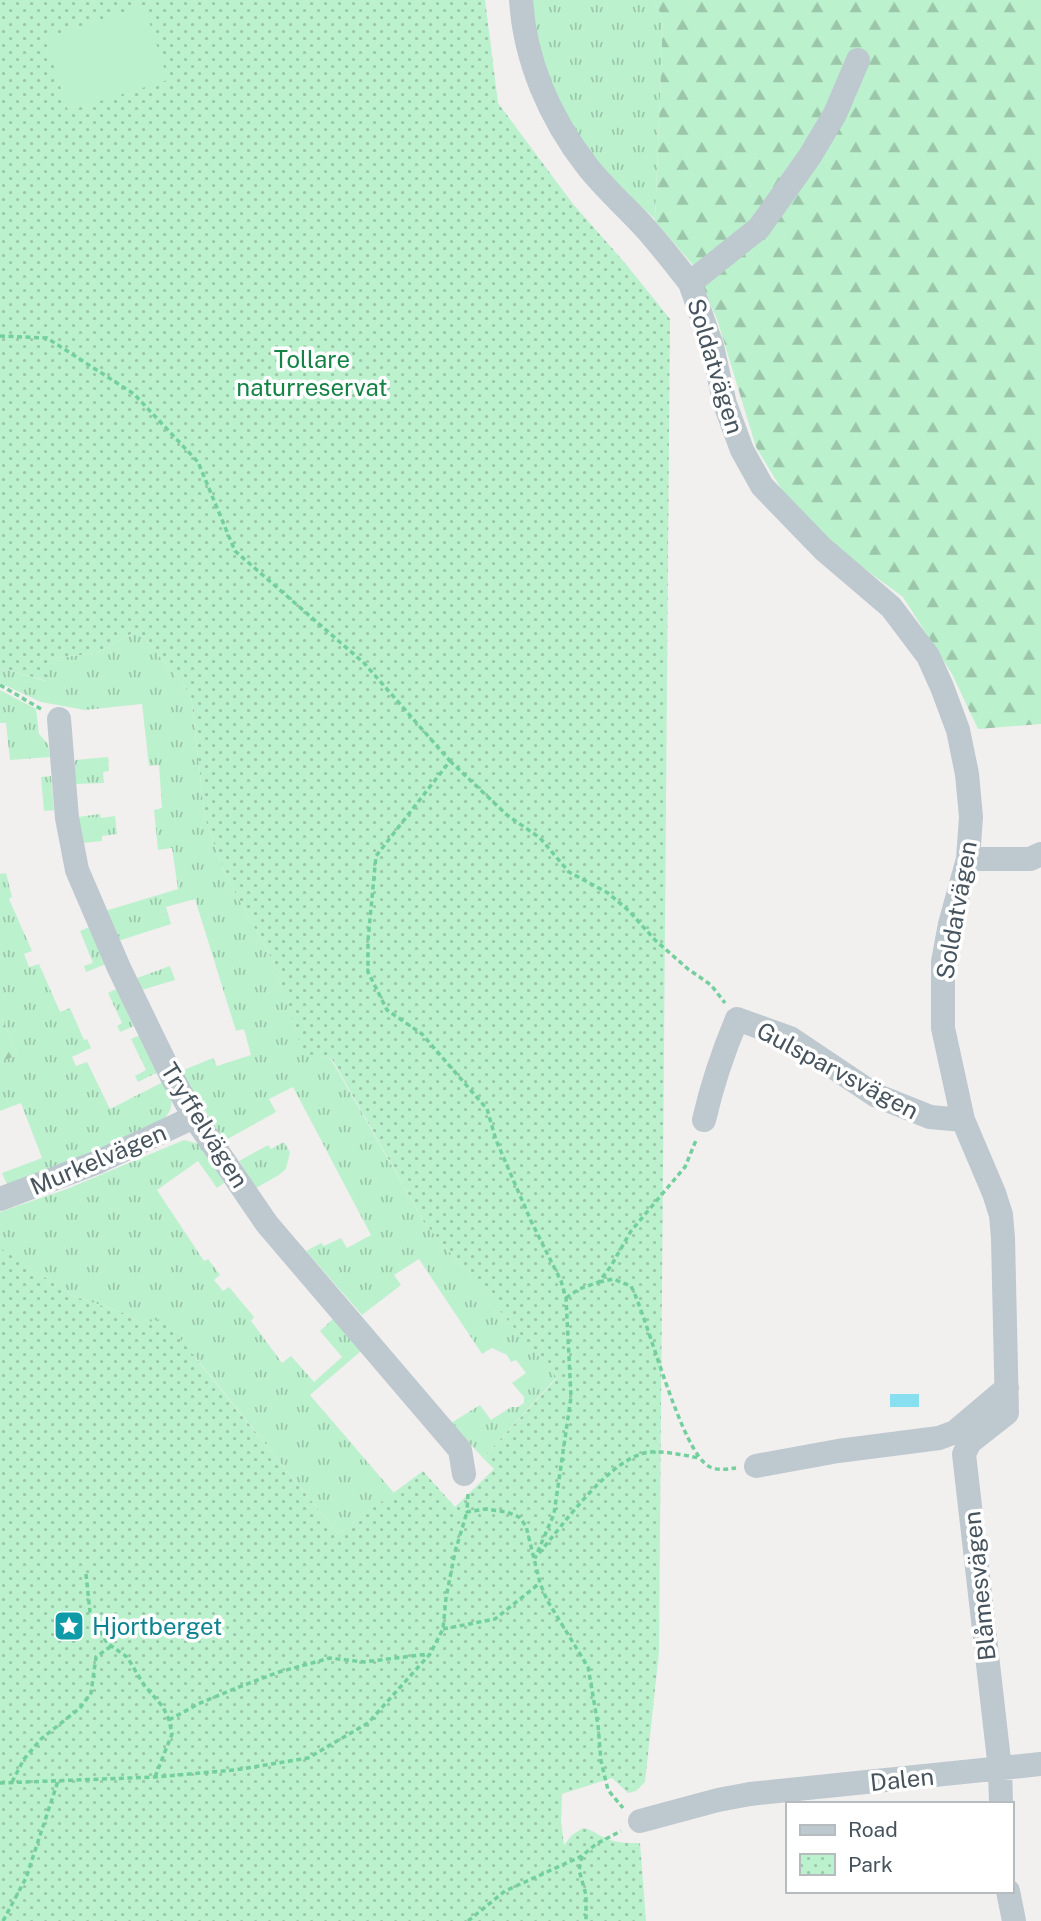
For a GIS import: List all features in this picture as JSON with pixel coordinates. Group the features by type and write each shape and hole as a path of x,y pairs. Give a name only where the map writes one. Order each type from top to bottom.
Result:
{"street":[{"name":"Soldatvägen","path":"521,0 526,41 538,79 567,136 588,168 646,229 690,283 712,346 724,404 743,450 762,486 822,549 891,607 928,656 958,730 971,817 968,859 950,924 943,962 943,1028 963,1120 1001,1215 1007,1388"},
{"name":"Soldatvägen","path":"690,283 759,228 810,156 835,114 858,60"},
{"name":"Tryffelvägen","path":"59,719 67,818 77,870 119,968 171,1075 194,1116 267,1224 460,1450 464,1474"},
{"path":"968,859 1030,859 1041,855"},
{"name":"Gulsparvsvägen","path":"704,1120 724,1050 737,1019 790,1038 875,1095 930,1117 963,1120"},
{"name":"Murkelvägen","path":"0,1199 99,1162 194,1116"},
{"path":"756,1466 838,1451 939,1438 955,1432 1007,1388"},
{"name":"Blåmesvägen","path":"1001,1802 1000,1769 964,1454 970,1441 1007,1413 1007,1388"},
{"name":"Dalen","path":"640,1821 750,1794 1041,1764"},
{"path":"1008,1893 1014,1921"}],"path":[{"path":"0,336 47,338 134,394 198,462 236,551 364,663 450,761 507,815 540,838 569,872 608,893 629,911 655,940 710,985 737,1019"},
{"path":"0,685 59,719"},
{"path":"450,761 376,856 368,940 368,972 387,1010 422,1034 487,1110 500,1152 566,1298 571,1397 554,1514 535,1558"},
{"path":"599,1282 631,1231 685,1167 704,1120"},
{"path":"566,1298 579,1289 613,1279 631,1286 640,1302 652,1343 689,1442 699,1458 720,1470 756,1466"},
{"path":"535,1558 603,1478 628,1459 649,1452 699,1458"},
{"path":"0,1783 155,1777 235,1770 308,1758 368,1723 430,1654 443,1629 455,1552 467,1512 468,1495 464,1474"},
{"path":"467,1512 497,1510 519,1517 526,1527 547,1600 588,1667 601,1761 608,1790 620,1806 640,1821 596,1844 582,1856 505,1891 468,1921"},
{"path":"86,1574 90,1612 107,1643 127,1657 144,1685 163,1707 169,1720 172,1734 155,1777"},
{"path":"443,1629 495,1619 540,1583"},
{"path":"12,1782 24,1759 41,1739 80,1708 91,1693 96,1657 111,1646"},
{"path":"169,1720 234,1689 279,1672 331,1658 364,1662 430,1654"},
{"path":"2,1921 26,1878 58,1780"},
{"path":"582,1856 579,1870 586,1895 586,1921"}],"green space":[{"name":"Tollare naturreservat","path":"0,0 485,0 498,103 573,204 670,319 659,1652 645,1782 636,1791 628,1793 612,1778 562,1794 561,1821 564,1845 572,1835 583,1828 613,1841 640,1843 646,1921 0,1921 0,1248 73,1296 126,1314 142,1324 163,1318 338,1534 423,1471 455,1507 494,1469 483,1458 557,1378 424,1222 332,1059 303,1053 273,961 225,874 205,818 191,695 138,630 96,653 49,659 47,681 0,668"},
{"path":"529,0 654,0 663,19 655,219 612,180 579,141 548,83"},
{"path":"654,0 1041,0 1041,724 978,729 952,674 903,597 832,545 788,500 756,447 717,319 692,264 655,221 663,19"},
{"path":"144,6 168,80 68,111 45,38"},
{"path":"138,630 191,695 205,818 225,874 273,961 303,1052 331,1059 424,1222 557,1377 483,1458 451,1423 480,1405 491,1420 511,1407 524,1403 524,1397 512,1383 526,1373 516,1360 511,1362 507,1355 492,1348 482,1354 419,1259 394,1275 401,1285 362,1315 306,1251 321,1243 324,1246 341,1238 347,1248 371,1235 293,1087 269,1099 276,1112 224,1141 181,1071 213,1058 217,1066 251,1055 244,1029 236,1031 195,899 166,907 171,924 118,941 105,911 178,889 172,848 158,850 154,810 162,808 159,765 149,766 142,704 85,710 41,702 0,683 0,668 46,681 49,659 96,653"},
{"path":"0,690 36,709 39,734 48,744 50,757 10,760 6,723 0,723"},
{"path":"108,757 109,771 103,772 104,783 75,784 75,760"},
{"path":"51,776 54,810 44,811 41,777"},
{"path":"100,814 101,818 115,816 117,834 102,836 102,841 82,843 78,817"},
{"path":"6,873 12,897 9,899 32,951 24,954 29,967 39,964 60,1012 70,1008 84,1040 87,1039 91,1048 72,1057 76,1066 87,1062 110,1109 163,1082 171,1103 169,1112 161,1122 9,1189 2,1173 42,1158 21,1103 0,1111 0,1062 18,1055 0,1014 0,874"},
{"path":"90,927 106,964 86,972 84,966 93,963 80,931"},
{"path":"170,966 175,980 142,990 137,978"},
{"path":"118,988 134,1026 120,1032 117,1026 122,1023 108,993"},
{"path":"0,1014 18,1055 0,1062"},
{"path":"140,1035 158,1072 138,1082 135,1076 146,1070 131,1039"},
{"path":"184,1140 199,1144 224,1183 217,1188 198,1161 157,1190 204,1261 208,1259 220,1275 214,1280 223,1291 229,1287 254,1317 251,1321 282,1363 291,1356 314,1382 342,1357 320,1331 334,1318 361,1351 310,1395 394,1493 338,1534 196,1358 126,1314 73,1296 0,1249 0,1212 67,1189"},
{"path":"284,1142 290,1152 286,1169 256,1188 239,1161 268,1145 271,1149"}],"water":[{"path":"890,1394 919,1394 919,1407 890,1407"}],"place":[{"name":"Hjortberget","path":"69,1626"}]}
